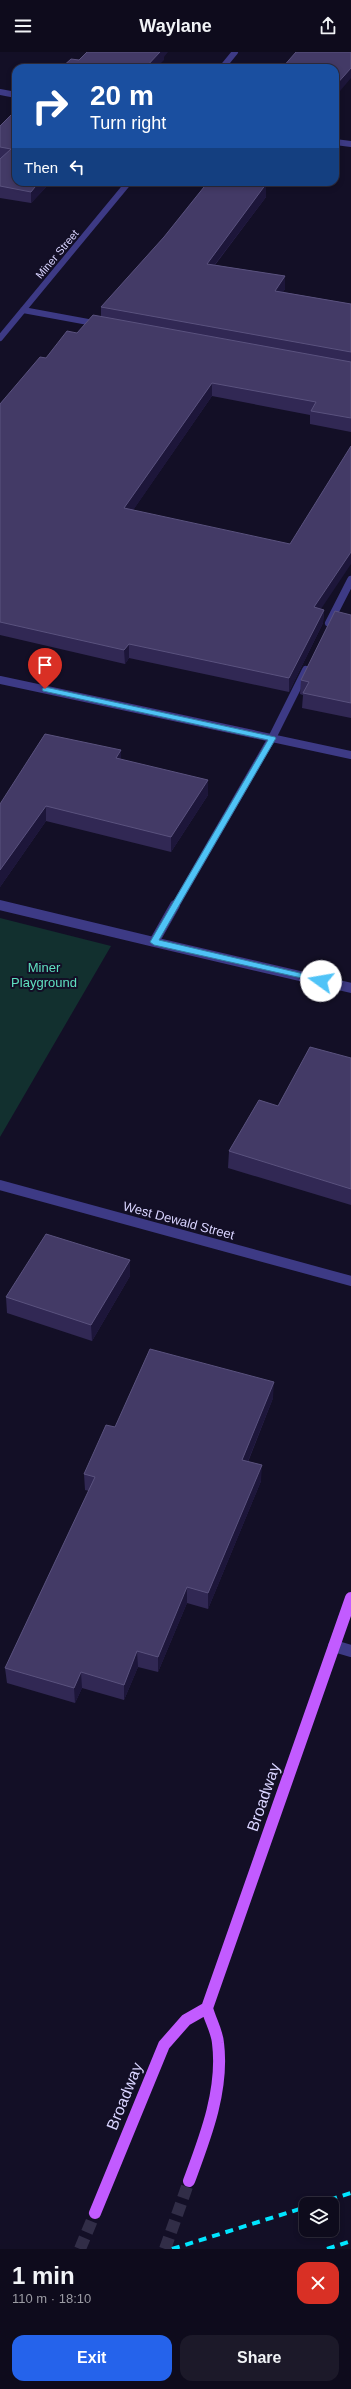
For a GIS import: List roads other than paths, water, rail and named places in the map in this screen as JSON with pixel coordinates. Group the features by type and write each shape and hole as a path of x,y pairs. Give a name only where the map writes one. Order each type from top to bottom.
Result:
{"main road":[{"name":"Broadway","path":"95,2213 164,2045 186,2020 207,2008 351,1598"},
{"path":"189,2181 205,2138 218,2087 218,2043 207,2008"}],"street":[{"path":"225,64 235,52"},
{"path":"0,92 12,94"},
{"path":"339,142 351,144"},
{"name":"Miner Street","path":"0,338 126,186"},
{"path":"23,310 109,326"},
{"path":"324,635 351,580"},
{"path":"154,942 272,738 310,662"},
{"path":"0,680 351,755"},
{"path":"0,905 351,988"},
{"name":"West Dewald Street","path":"0,1185 351,1281"},
{"path":"334,1646 351,1651"}],"tunnel":[{"path":"165,2249 189,2181"},
{"path":"80,2249 95,2213"}],"railway":[{"path":"338,2197 351,2193"},
{"path":"172,2249 299,2209"},
{"path":"327,2249 351,2241"}],"park label":[{"name":"Miner Playground","path":"44,974"}]}
